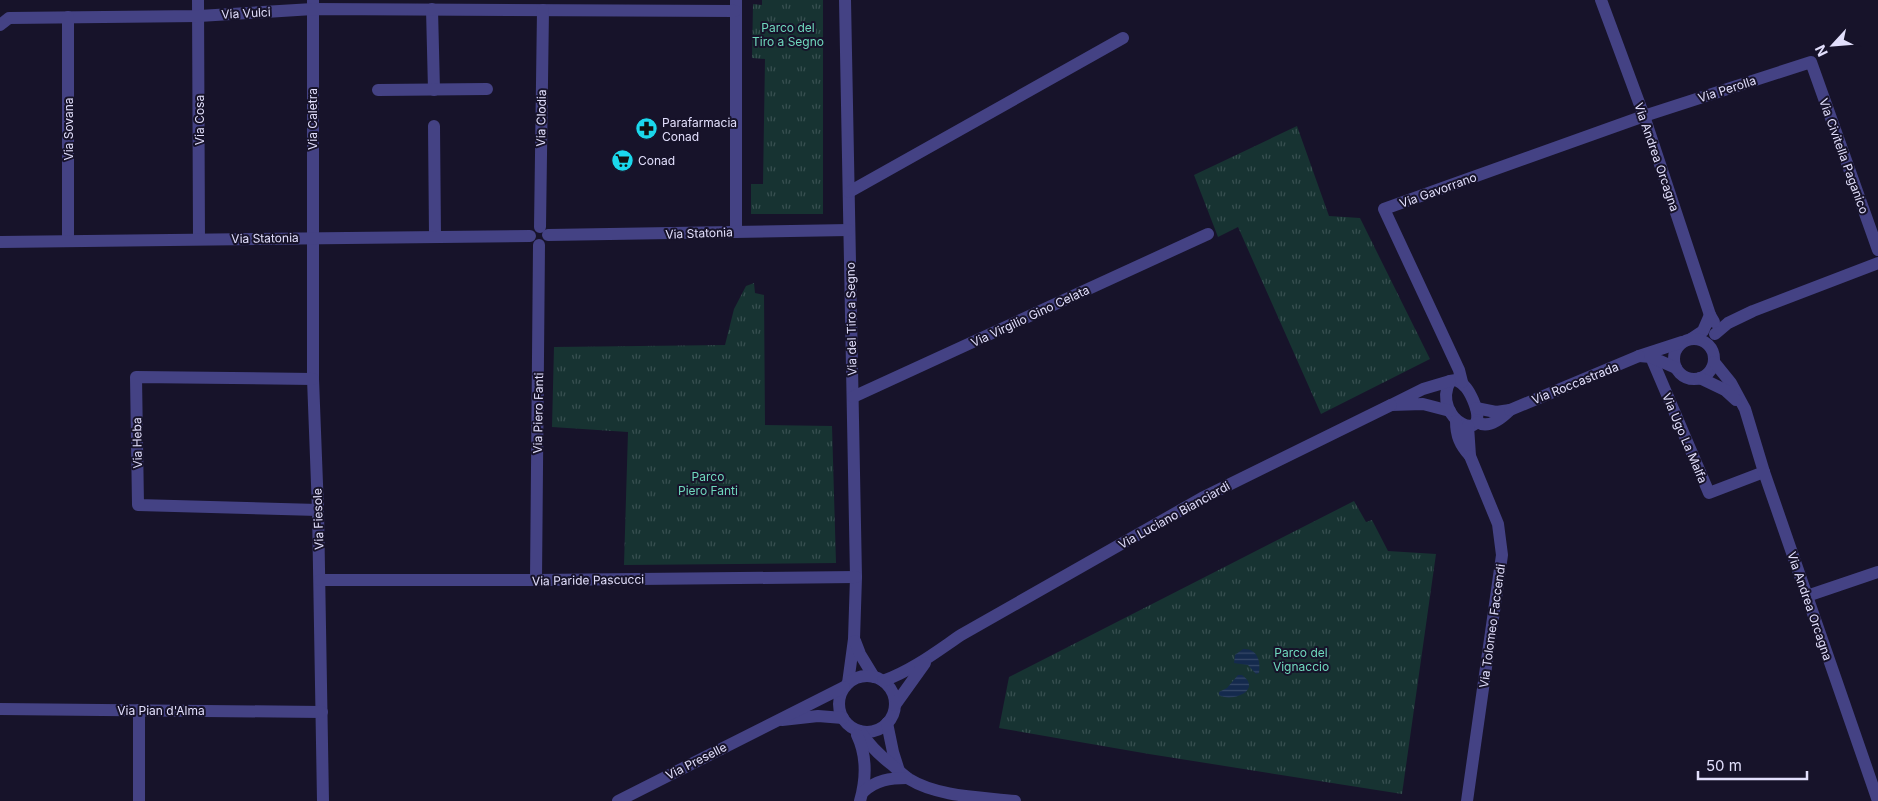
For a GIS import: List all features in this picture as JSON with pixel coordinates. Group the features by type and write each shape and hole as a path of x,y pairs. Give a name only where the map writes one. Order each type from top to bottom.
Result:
{"street":[{"name":"Via Cosa","path":"198,0 199,239"},
{"name":"Via del Tiro a Segno","path":"845,0 856,577 854,639 846,685"},
{"name":"Via Andrea Orcagna","path":"1601,0 1644,116 1710,315 1715,324 1716,334 1713,357"},
{"name":"Via Vulci","path":"0,25 9,18 199,16 313,5 417,4 432,9 484,5 548,7 736,5"},
{"name":"Via Caletra","path":"312,238 313,5"},
{"path":"736,5 736,232"},
{"name":"Via Clodia","path":"539,236 548,7"},
{"path":"432,9 434,90"},
{"name":"Via Sovana","path":"68,17 68,241"},
{"path":"848,192 1123,38"},
{"name":"Via Perolla","path":"1644,116 1811,62"},
{"name":"Via Civitella Paganico","path":"1811,62 1878,250"},
{"path":"378,90 487,89"},
{"name":"Via Gavorrano","path":"1456,382 1459,370 1384,209 1644,116"},
{"path":"434,126 435,236"},
{"name":"Via Statonia","path":"0,242 539,236 849,230"},
{"name":"Via Virgilio Gino Celata","path":"852,397 1208,234"},
{"name":"Via Piero Fanti","path":"536,580 539,236"},
{"name":"Via Fiesole","path":"312,238 313,379 320,580 323,801"},
{"path":"1716,334 1728,323 1754,311 1878,263"},
{"path":"1645,357 1676,368 1674,357 1676,351 1703,331 1710,315"},
{"name":"Via Andrea Orcagna","path":"1687,341 1704,342 1731,382 1745,409 1764,472 1878,801"},
{"name":"Via Roccastrada","path":"1476,408 1496,412 1510,410 1687,341"},
{"name":"Via Ugo La Malfa","path":"1645,357 1709,493 1764,472"},
{"path":"1700,378 1709,372 1713,357"},
{"name":"Via Andrea Orcagna","path":"1676,368 1684,376 1700,378 1725,390 1745,409"},
{"name":"Via Heba","path":"313,379 136,377 138,506 318,510"},
{"path":"1456,382 1476,408 1463,420 1446,394 1456,382"},
{"name":"Via Luciano Bianciardi","path":"930,658 962,634 1202,498 1423,390 1456,382"},
{"name":"Via Luciano Bianciardi","path":"1391,405 1423,404 1463,420"},
{"name":"Via Roccastrada","path":"1463,420 1482,425 1488,424 1504,416 1510,410"},
{"name":"Via Tolomeo Faccendi","path":"1463,420 1456,433 1461,445 1470,456 1498,524 1502,554 1467,801"},
{"path":"1807,596 1878,572"},
{"name":"Via Paride Pascucci","path":"320,580 856,577"},
{"name":"Via del Tiro a Segno","path":"854,639 860,654 879,679"},
{"path":"879,679 900,674 930,658"},
{"path":"895,705 918,670 930,658"},
{"path":"857,729 875,731 892,718 895,705 894,696 890,687 879,679 865,676 856,678 846,685 839,702 843,718 857,729 868,744 903,775 936,790 1014,801"},
{"name":"Via Preselle","path":"618,801 846,685"},
{"name":"Via Pian d'Alma","path":"0,709 322,712"},
{"path":"138,710 139,801"},
{"name":"Via Preselle","path":"775,722 818,716 843,718"},
{"path":"887,723 893,752 903,775"},
{"path":"857,729 865,772 861,796"},
{"path":"861,796 876,782 903,775"}],"green space":[{"name":"Parco del Tiro a Segno","path":"762,0 823,0 823,214 751,214 751,184 763,184 765,59 752,58 753,4 762,5"},
{"path":"1297,126 1329,216 1360,218 1430,359 1321,414 1238,227 1218,237 1194,175"},
{"name":"Parco Piero Fanti","path":"754,283 755,293 764,295 765,425 832,426 836,563 624,565 628,432 552,427 554,347 725,345 734,309 746,286"},
{"name":"Parco del Vignaccio","path":"1354,501 1366,522 1372,520 1388,551 1436,554 1402,794 999,728 1009,677"}],"water":[{"path":"1243,649 1252,651 1257,656 1259,660 1259,673 1256,674 1248,665 1234,663 1235,655"},
{"path":"1238,675 1242,675 1248,680 1249,686 1247,690 1238,696 1225,697 1219,695 1219,692 1227,688"}],"place":[{"name":"Parafarmacia Conad","path":"646,129"},
{"name":"Conad","path":"622,160"}]}
